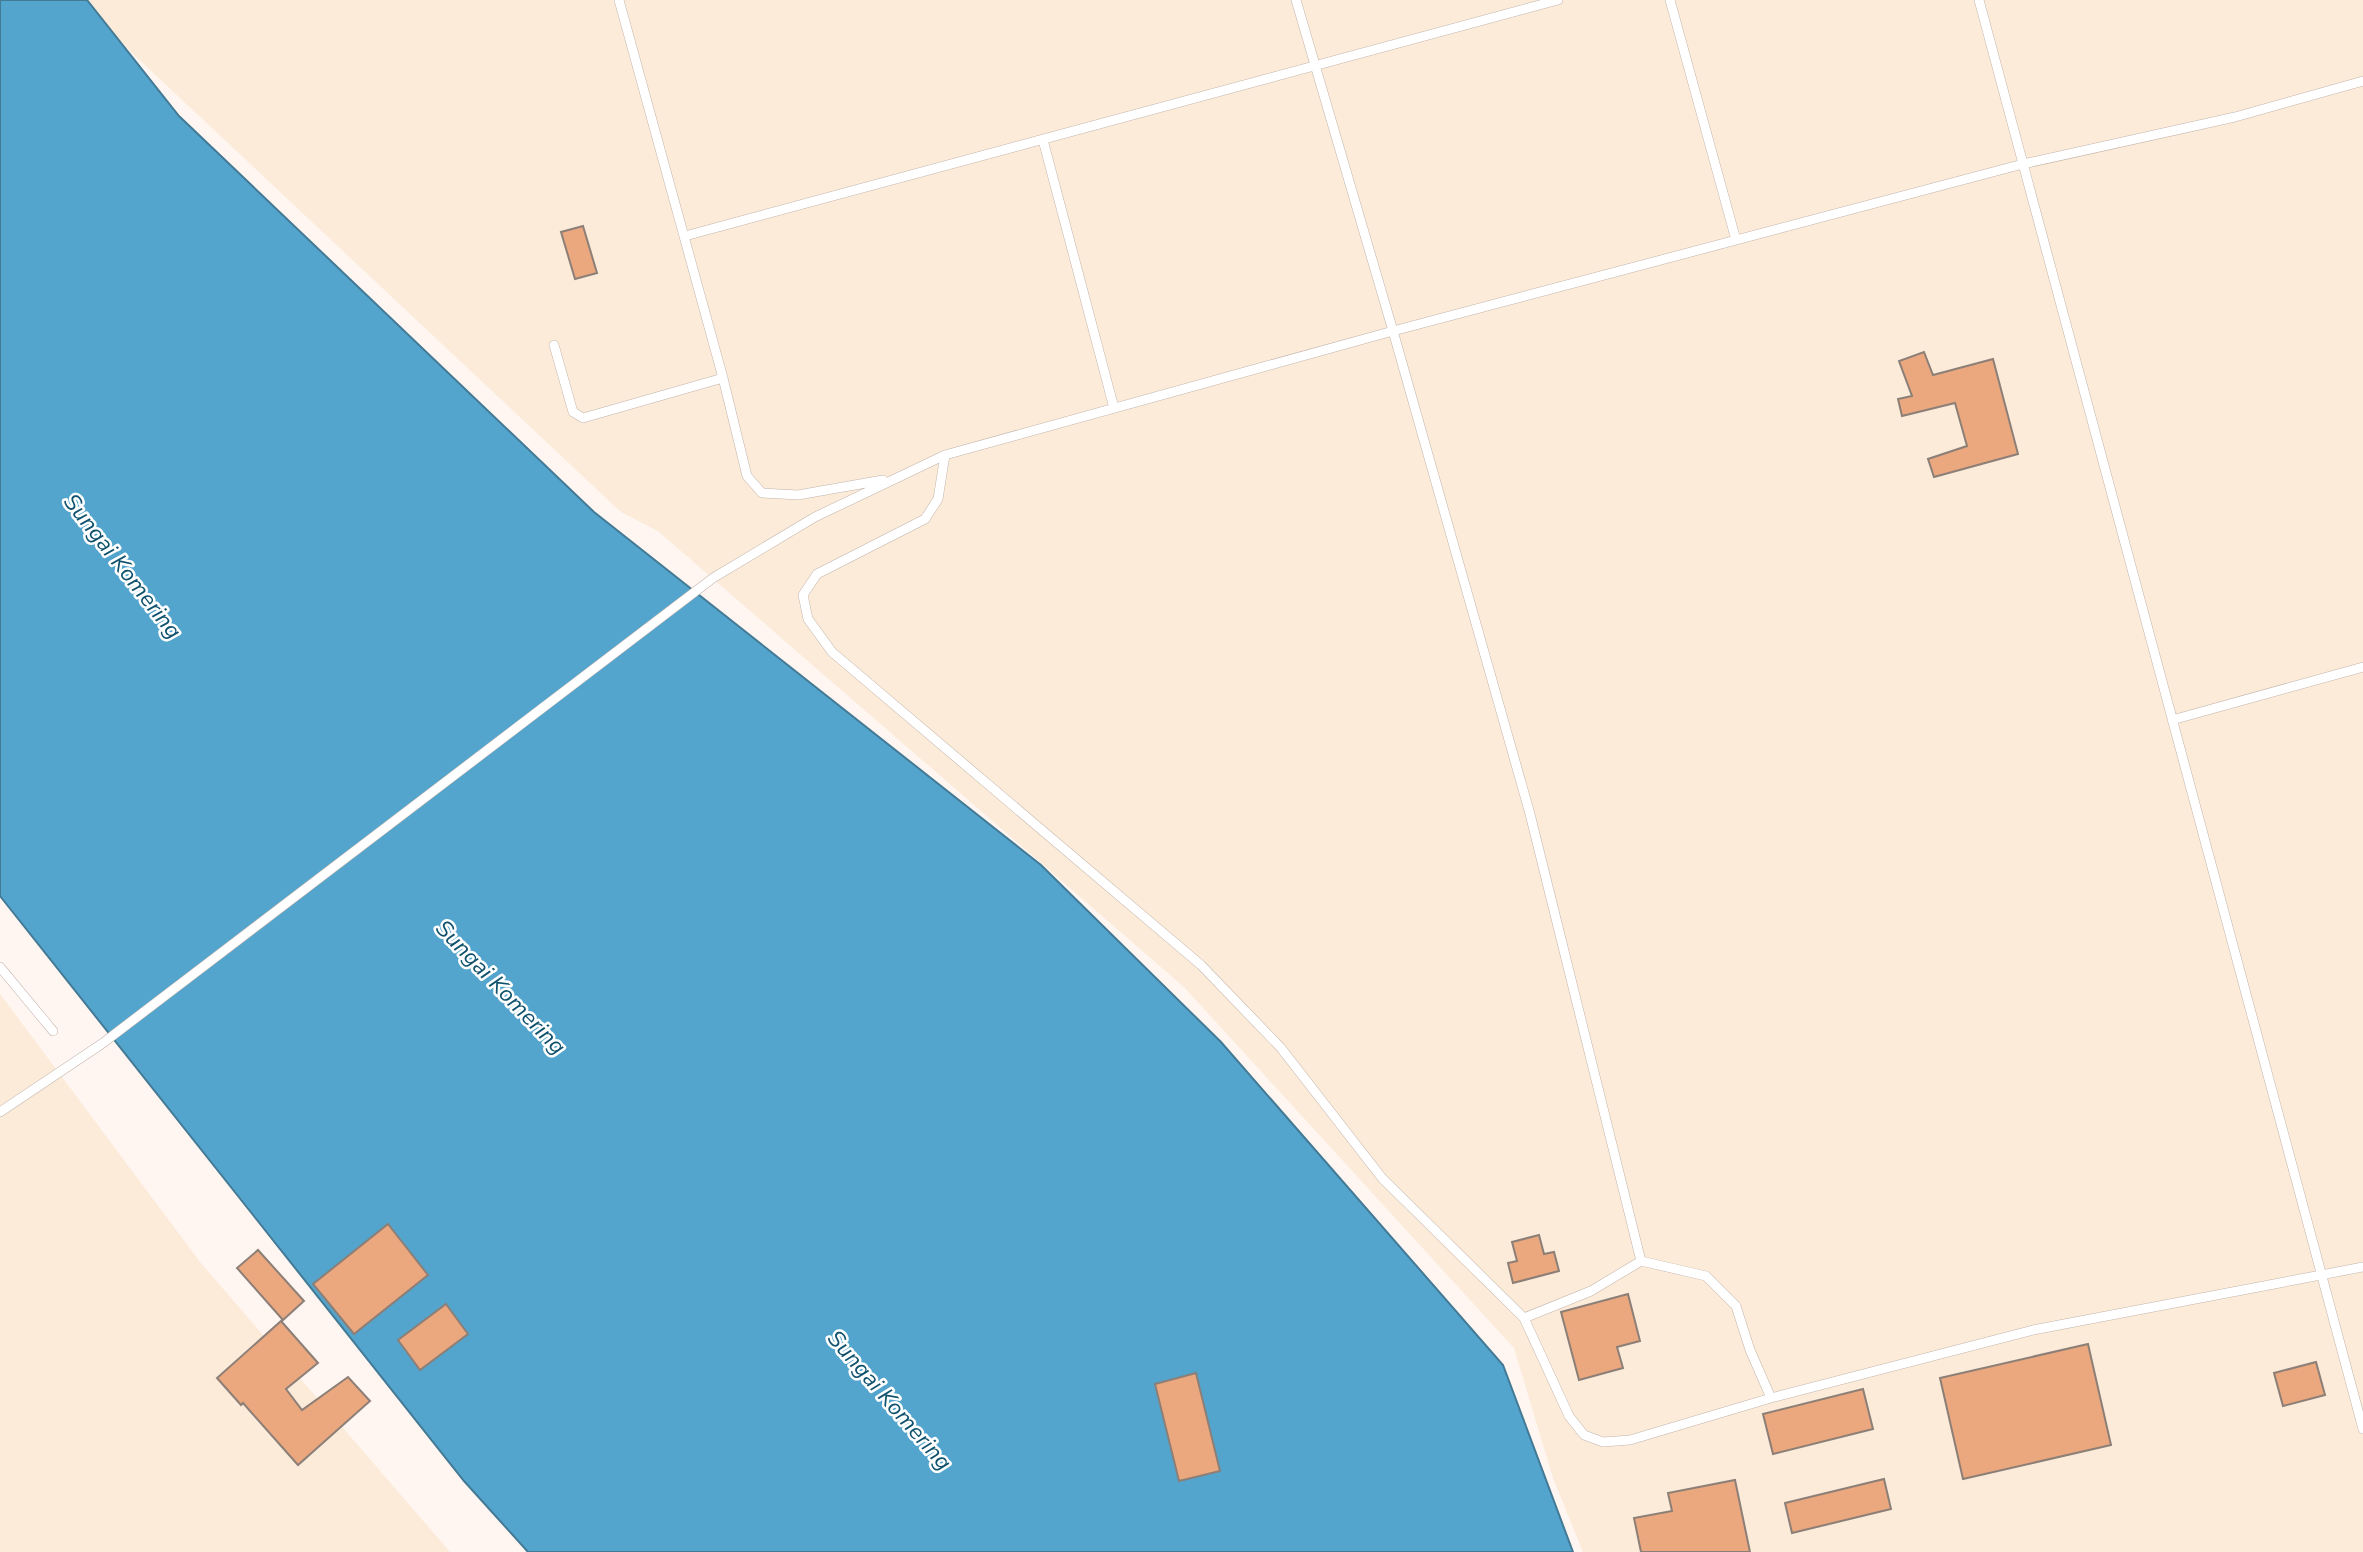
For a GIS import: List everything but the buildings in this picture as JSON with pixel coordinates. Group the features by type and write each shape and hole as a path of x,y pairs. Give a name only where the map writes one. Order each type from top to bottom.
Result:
{"lane":[{"path":"620,0 747,476 762,493 798,495 895,478"},
{"path":"1296,0 1530,814 1641,1261"},
{"path":"685,236 1558,0"},
{"path":"1670,0 1736,240"},
{"path":"1979,0 2363,1429"},
{"path":"0,1112 103,1043 713,578 815,517 945,455 1393,331 2022,164 2235,117 2363,81"},
{"path":"1043,140 1114,408"},
{"path":"554,345 573,412 583,418 723,378"},
{"path":"945,455 938,499 925,519 817,574 803,595 808,620 832,652 1201,965 1281,1048 1382,1178 1524,1318 1569,1416 1584,1436 1603,1442 1630,1440 1771,1398 2033,1330 2363,1267"},
{"path":"2172,720 2363,667"},
{"path":"0,967 53,1031"},
{"path":"1524,1318 1591,1291 1641,1261 1706,1276 1736,1306 1750,1350 1771,1398"}],"shaded area":[{"path":"83,0 2363,0 2363,1552 1583,1552 1553,1478 1514,1348 1184,987 658,531 621,512 131,52"},
{"path":"0,994 200,1262 450,1552 0,1552"}],"water":[{"name":"Sungai Komering","path":"0,0 87,0 179,116 594,512 1041,865 1221,1042 1503,1365 1573,1552 528,1552 464,1481 0,896"}]}
